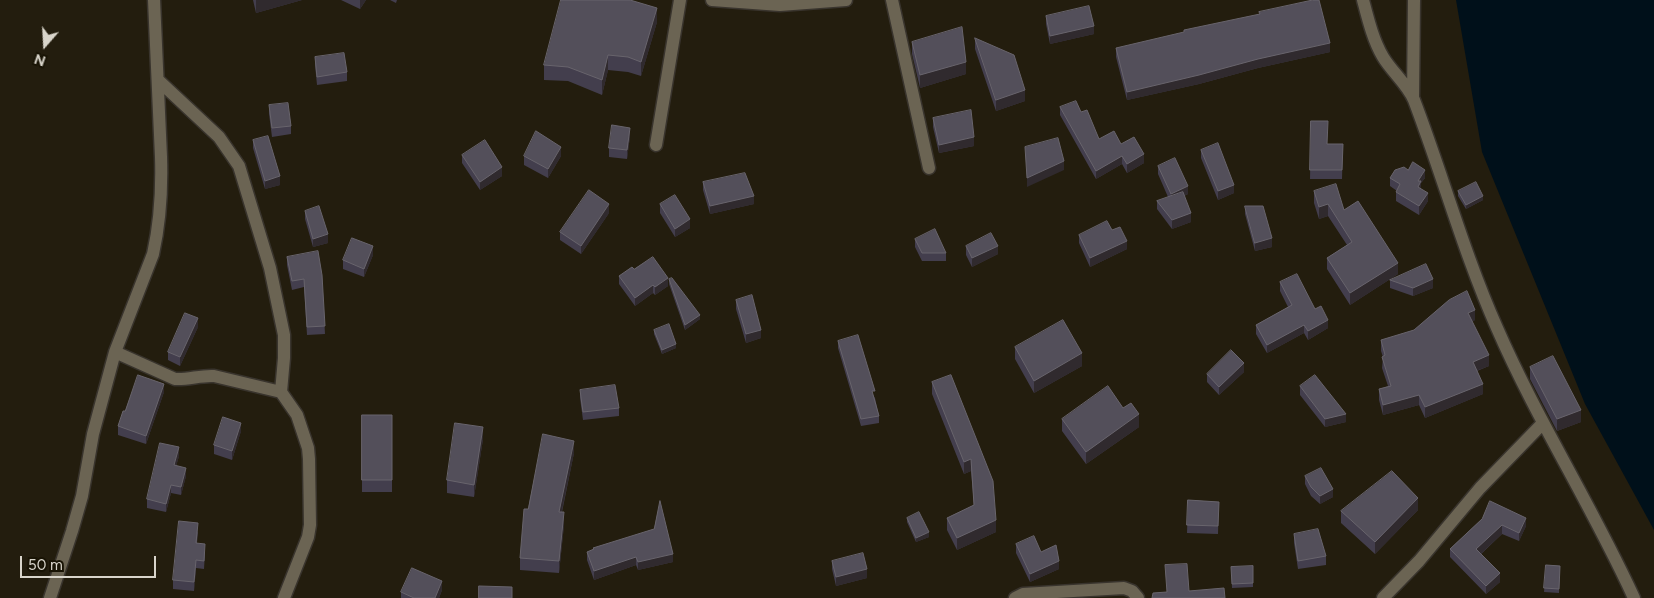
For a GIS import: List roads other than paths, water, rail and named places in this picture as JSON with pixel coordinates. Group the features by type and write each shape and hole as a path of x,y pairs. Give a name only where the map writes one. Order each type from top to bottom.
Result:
{"street":[{"path":"50,598 82,496 93,434 115,352 156,242 162,180 154,0"},
{"path":"656,145 680,0"},
{"path":"712,0 780,5 846,0"},
{"path":"892,0 929,168"},
{"path":"1363,0 1369,22 1383,57 1412,98 1471,267 1497,329 1543,424 1619,566 1634,598"},
{"path":"1412,98 1414,0"},
{"path":"159,81 219,137 239,166 265,248 284,335 281,392 297,415 310,459 310,525 308,537 284,598"},
{"path":"115,352 175,379 183,380 214,376 281,392"},
{"path":"1383,598 1419,561 1480,488 1543,424"},
{"path":"1015,598 1023,594 1124,588 1132,591 1138,598"}],"water":[{"path":"1456,0 1654,0 1654,530 1585,404 1482,152"}]}
